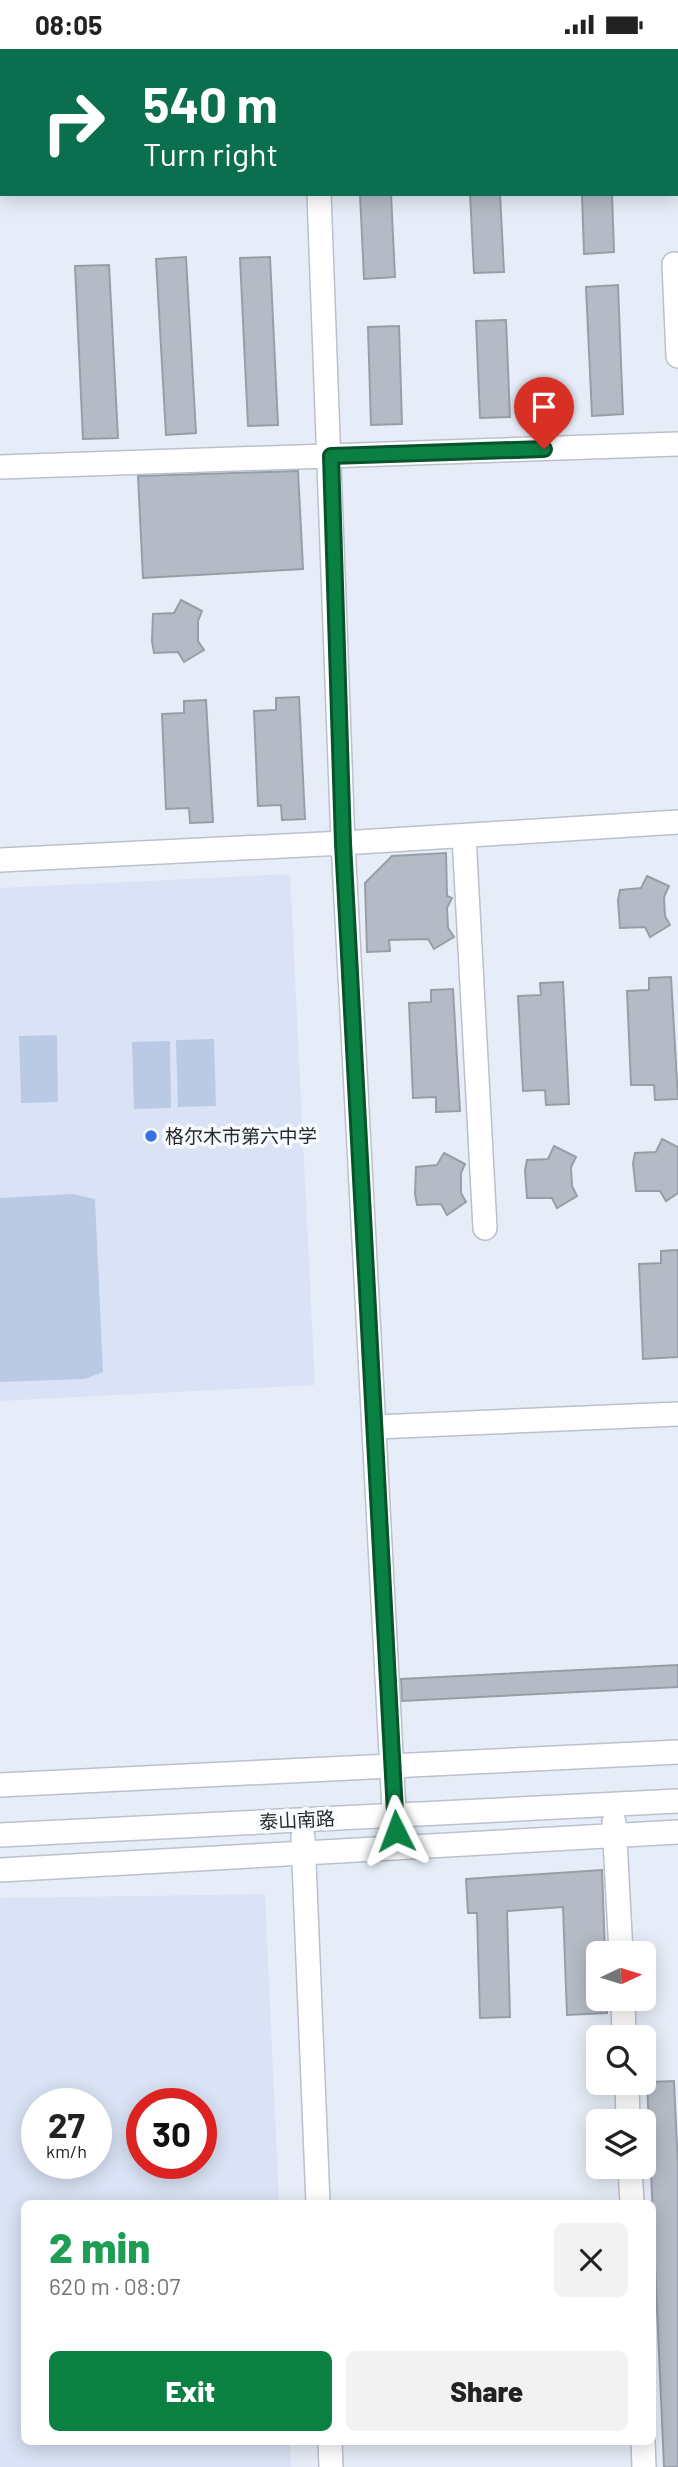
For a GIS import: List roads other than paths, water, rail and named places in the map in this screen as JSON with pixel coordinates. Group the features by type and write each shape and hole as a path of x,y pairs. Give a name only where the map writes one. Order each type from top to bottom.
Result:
{"street":[{"path":"319,196 331,456 343,843 376,1427 396,1847"},
{"path":"674,264 678,356"},
{"path":"0,467 678,444"},
{"path":"0,860 678,823"},
{"path":"464,836 485,1228"},
{"path":"376,1427 678,1415"},
{"path":"0,1785 678,1752"},
{"name":"泰山南路","path":"0,1835 678,1801"},
{"path":"613,1805 620,1941"},
{"path":"304,1820 302,1853 318,2200"},
{"path":"0,1870 678,1832"},
{"path":"631,2179 632,2200"},
{"path":"330,2445 331,2467"},
{"path":"643,2445 644,2467"}],"place":[{"name":"格尔木市第六中学","path":"151,1136"}]}
